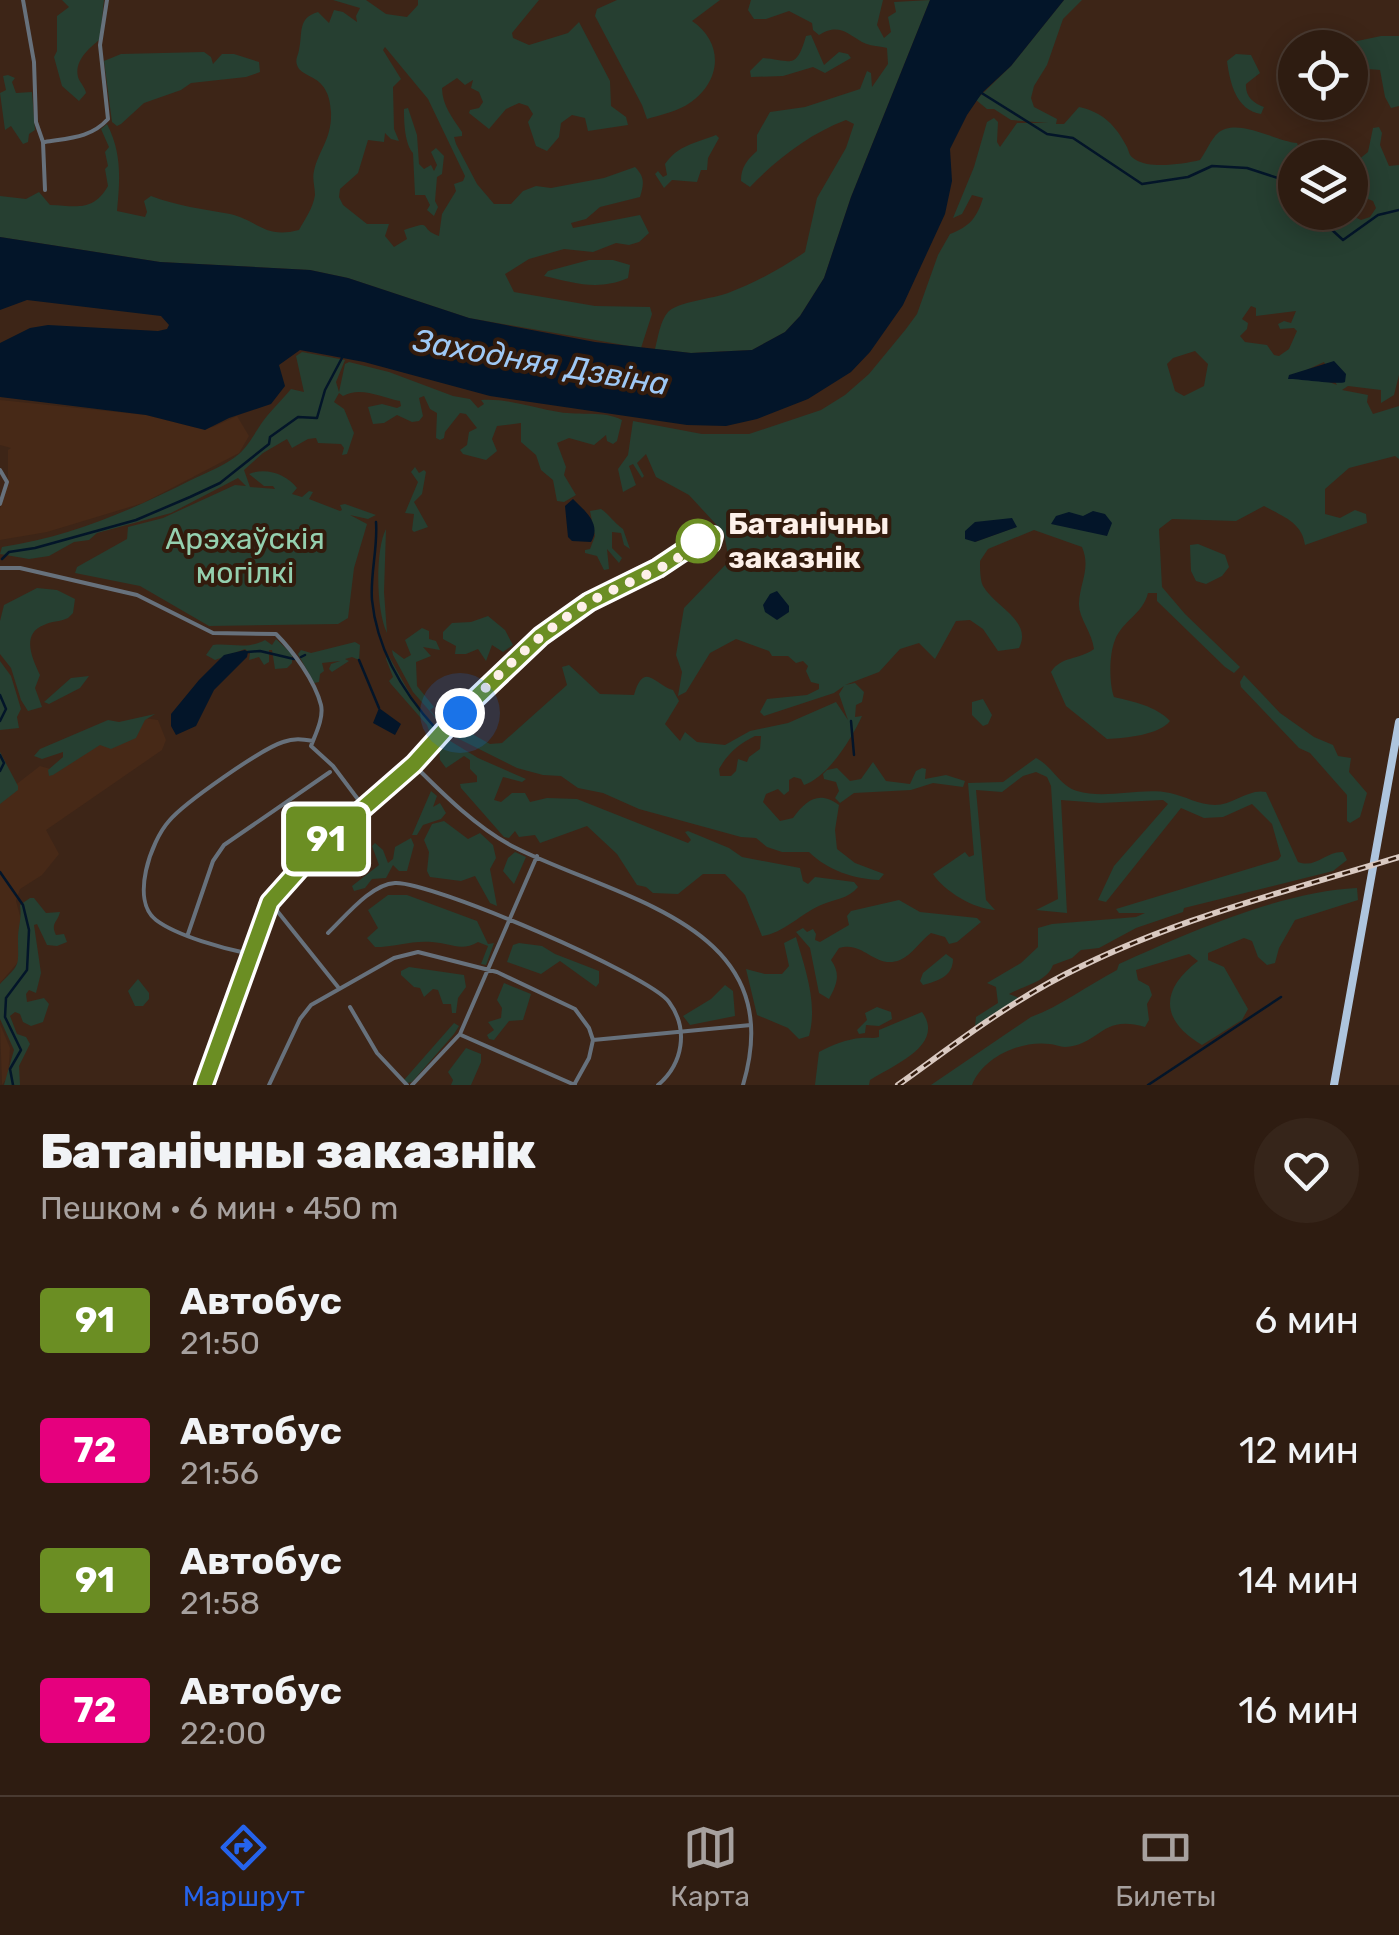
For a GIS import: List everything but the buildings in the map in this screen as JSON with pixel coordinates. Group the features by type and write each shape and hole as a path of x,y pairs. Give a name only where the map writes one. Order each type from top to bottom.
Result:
{"highway":[{"path":"1334,1085 1399,722"}],"street":[{"path":"23,0 34,62 36,122 43,142 45,190"},
{"path":"43,142 98,131 108,119 100,45 107,0"},
{"path":"0,470 7,482 0,504"},
{"path":"204,1085 270,902 320,846 414,764 456,717 541,636 564,618 694,546"},
{"path":"0,568 24,568 137,595 214,634 276,634 292,650 320,705 311,746 333,766 363,806"},
{"path":"250,954 216,947 156,920 143,896 143,881 164,828 179,811 276,744 298,738 313,741"},
{"path":"414,764 446,796 511,846 658,908 706,936 732,968 744,991 751,1025 751,1051 743,1085"},
{"path":"188,934 213,861 224,845 330,772"},
{"path":"350,1007 377,1053 410,1085 460,1034 536,856"},
{"path":"328,932 376,890 393,882 455,898 648,983 668,1000 681,1031 675,1066 658,1085"},
{"path":"270,902 338,987"},
{"path":"269,1085 304,1012 338,987 394,958 418,952 488,970 576,1009 593,1040 589,1058 574,1085 460,1034"},
{"path":"593,1040 751,1025"}],"shaded area":[{"path":"0,400 146,415 198,428 213,427 237,416 249,436 239,453 143,503 47,532 0,540 0,509 8,482 11,448 0,445"},
{"path":"145,718 158,720 166,740 162,750 46,830 59,854 42,875 20,889 16,901 22,923 18,962 0,983 0,797 40,766 54,770"},
{"path":"0,1024 10,1048 8,1076 2,1085"}],"green space":[{"path":"62,0 104,0 100,39 78,65 78,77 86,93 79,101 62,86 54,57 57,16 69,7"},
{"path":"333,0 366,0 386,14 407,17 418,0 539,0 512,33 513,38 529,45 568,33 579,22 610,81 611,106 626,117 628,125 588,131 585,118 572,115 561,123 559,137 547,151 536,146 528,122 533,114 528,106 519,103 506,109 489,129 469,113 483,102 479,92 471,88 473,80 465,85 457,78 442,88 442,94 462,132 462,136 454,137 456,144 477,184 494,204 511,204 523,191 536,186 551,188 604,178 635,167 643,181 640,197 600,207 586,219 571,223 573,228 640,215 649,233 639,242 616,243 593,252 564,249 529,259 505,274 514,292 595,306 650,307 652,314 641,348 469,318 348,278 310,270 160,262 0,237 0,196 26,199 39,192 50,205 76,206 90,204 102,194 108,186 105,152 109,147 101,129 107,124 118,156 117,211 145,217 144,201 151,196 230,214 270,231 299,230 314,200 314,171 329,130 331,112 326,90 297,65 302,27 307,18 318,12 329,23 334,10 357,22 360,8","holes":["385,47 428,99 465,176 454,184 456,191 442,214 439,236 419,225 404,230 407,239 394,247 385,236 389,224 367,224 339,197 340,189 358,173 368,140 384,142 385,133 399,141 394,129 393,87 401,79 383,50"]},
{"path":"617,0 720,0 692,21 710,41 715,64 706,87 697,97 681,108 647,119 595,16 597,9"},
{"path":"751,0 883,0 877,25 884,38 891,32 888,17 896,12 894,2 930,0 851,197 824,278 800,316 785,332 752,350 691,353 655,349 663,320 673,308 738,289 805,252 817,198 846,148 854,124 846,120 806,140 750,187 741,181 742,172 757,151 757,135 770,112 805,107 860,89 867,71 871,73 872,87 888,64 887,48 837,30 819,35 812,23 789,11 754,19 748,10"},
{"path":"1064,0 1082,0 1063,19 1047,65 1034,86 1034,107 1057,119 1056,124 1064,124 1079,107 1095,112 1113,126 1132,157 1142,163 1200,160 1215,136 1226,129 1246,129 1284,140 1278,140 1278,230 1368,230 1368,218 1376,208 1368,199 1368,152 1373,128 1379,127 1380,145 1389,166 1399,165 1399,375 1394,395 1381,403 1381,390 1348,386 1342,390 1368,395 1373,414 1399,406 1399,459 1395,456 1349,468 1325,489 1325,514 1340,518 1355,510 1366,514 1367,523 1305,545 1295,525 1264,506 1236,521 1172,519 1159,529 1162,587 1240,667 1234,673 1225,667 1157,601 1157,593 1148,593 1142,607 1115,640 1112,691 1114,697 1151,708 1170,721 1150,733 1115,739 1107,739 1066,706 1051,672 1060,663 1094,649 1079,608 1085,568 1082,547 1034,530 988,549 980,561 982,583 1017,622 1022,638 1019,648 998,651 983,629 970,620 956,621 935,659 919,643 900,649 879,672 845,685 855,683 864,692 862,702 856,705 855,717 862,716 846,745 822,774 804,785 794,777 789,780 789,791 784,795 778,789 766,794 763,802 780,821 793,818 813,799 825,798 839,805 837,849 855,863 884,874 879,880 841,872 809,852 782,852 756,838 639,809 603,793 578,788 561,776 517,768 453,736 451,732 458,726 490,744 502,743 567,685 562,667 569,665 600,694 634,695 646,677 673,690 679,701 665,724 680,741 685,732 697,742 725,745 750,731 788,723 836,702 848,720 839,694 844,686 834,693 764,716 760,712 767,699 807,695 819,689 819,684 811,682 803,661 796,663 788,656 772,656 769,651 736,639 710,653 686,692 678,696 682,672 676,655 684,608 729,561 724,533 689,495 656,477 646,454 637,463 644,476 633,464 629,466 636,485 623,492 618,469 628,455 633,421 702,434 749,434 821,410 869,374 917,314 938,255 950,234 967,225 978,211 983,198 972,195 962,214 953,218 987,122 994,118 998,122 1000,147 1017,123 1048,123 1011,120 976,100 1011,66","holes":["1251,306 1256,308 1256,316 1296,311 1291,323 1278,324 1280,329 1297,331 1289,349 1279,356 1267,345 1245,342 1240,336 1248,323 1242,319","1195,351 1208,364 1204,386 1184,396 1175,391 1167,364","1324,362 1337,385 1321,379 1289,378","975,522 1016,527 975,542","755,736 761,736 760,749 747,762 738,759 731,776 720,776 722,763"]},
{"path":"811,35 824,65 839,52 851,58 825,73 813,67 783,76 751,77 750,71 763,58 795,59 806,36"},
{"path":"1399,36 1399,106 1391,108 1385,97 1380,70 1368,69 1368,39"},
{"path":"204,52 213,64 222,54 259,62 260,72 191,83 144,103 117,126 112,122 104,61 121,54"},
{"path":"1236,54 1251,55 1260,73 1246,88 1250,98 1264,107 1261,114 1246,107 1236,94 1227,61"},
{"path":"3,76 15,78 12,82 16,93 32,92 35,130 23,144 11,126 5,130 0,93 6,90"},
{"path":"408,108 417,135 419,164 424,169 431,165 434,171 437,165 431,152 436,148 444,156 442,174 437,177 438,207 434,216 427,210 430,205 425,195 415,195 413,153 405,127 404,109"},
{"path":"716,135 719,138 708,158 707,170 701,170 697,182 672,180 664,188 655,174 658,171 663,177 667,175 665,164 670,158 688,145"},
{"path":"589,260 630,265 628,278 596,285 544,276 548,271"},
{"name":"Арэхаўскія могілкі","path":"302,352 345,360 336,382 339,392 345,364 349,362 470,399 478,408 484,404 481,400 491,400 615,417 622,420 617,441 607,441 606,435 594,445 569,438 557,443 566,467 564,475 576,495 564,502 557,501 553,480 541,470 536,455 521,442 521,423 497,426 492,439 497,451 486,460 460,450 467,445 469,432 477,428 466,414 460,413 440,440 436,438 437,413 430,409 424,396 419,398 423,416 419,421 397,415 373,424 368,407 382,404 397,408 400,401 363,392 343,396 339,393 334,402 344,409 354,433 347,454 342,455 341,444 318,443 316,438 292,448 287,439 244,470 250,487 275,489 249,474 269,472 292,483 297,488 292,494 302,497 313,492 309,499 340,511 340,505 345,504 376,515 368,519 350,515 367,524 354,568 348,618 338,624 209,626 140,586 75,573 77,567 127,539 128,527 163,518 235,485 246,486 238,478 171,513 97,533 49,556 29,559 0,554 2,547 75,530 122,512 234,458 291,389 304,392 296,356"},
{"path":"415,467 419,473 426,472 422,494 414,502 428,527 414,532 414,514 405,513 418,482 411,472"},
{"path":"601,509 623,529 630,549 624,545 621,533 612,532 612,548 622,558 619,563 607,549 609,569 604,570 597,556 585,553 595,536 590,511"},
{"path":"386,529 384,592 387,633 378,581"},
{"path":"1198,544 1225,555 1229,567 1222,576 1206,584 1196,581 1191,571 1190,545"},
{"path":"37,588 57,590 75,599 68,618 47,624 32,634 30,648 40,675 35,688 42,707 28,711 11,668 0,654 0,621 4,605"},
{"path":"488,616 505,630 513,645 503,652 492,645 486,661 478,649 455,654 456,646 443,639 443,632 452,623"},
{"path":"422,628 429,631 429,639 436,641 440,650 423,647 431,656 416,662 417,686 434,707 430,710 435,716 449,718 441,724 413,692 392,650 404,659 411,655 405,640"},
{"path":"276,639 292,654 292,663 287,668 275,669 272,650 264,665 259,657 249,660 250,653 245,649 215,660 206,655 213,645 246,645 265,640 272,645"},
{"path":"355,642 360,645 359,660 345,659 349,661 332,672 331,664 340,661 322,663 324,671 319,682 314,683 298,654 301,650 311,653"},
{"path":"387,653 414,701 437,729 431,736 427,725 389,681 393,677"},
{"path":"0,661 11,676 21,709 17,717 19,728 0,730"},
{"path":"1244,675 1280,713 1333,745 1338,756 1351,758 1349,772 1367,793 1360,817 1347,821 1347,795 1310,753 1299,748 1241,687"},
{"path":"89,676 80,688 49,704 44,702 71,678"},
{"path":"983,699 992,715 983,726 972,715 972,702"},
{"path":"155,714 145,720 136,738 111,749 100,745 53,775 49,776 48,770 63,757 63,752 42,759 34,756 40,749 108,720 119,722"},
{"path":"447,739 526,779 522,782 503,777 494,800 501,802 512,793 525,793 530,802 577,799 688,843 688,831 742,857 800,868 803,881 808,884 815,877 854,882 858,887 762,936 745,895 725,874 703,874 678,894 653,893 637,885 617,854 587,826 540,843 535,835 519,837 515,831 509,838 504,837 461,788 460,784 477,782 470,760 464,756 446,768 440,760 439,745"},
{"path":"0,752 18,790 0,804"},
{"path":"1036,758 1066,785 1088,793 1159,792 1215,805 1253,792 1266,792 1298,862 1310,863 1343,852 1347,860 1333,871 1184,908 1183,912 1136,928 1099,948 1081,950 1053,965 1040,980 1009,994 1019,998 975,1026 976,1017 998,1003 996,987 987,983 1021,963 1038,947 1038,928 1136,917 1145,913 1119,913 1116,909 1281,856 1272,824 1252,804 1223,817 1204,818 1181,808 1106,902 1098,900 1114,866 1168,804 1163,800 1061,800 1067,913 1036,910 1058,899 1051,786 1047,777 1036,772 1023,776 1002,792 976,790 986,900 995,910 969,903 944,887 933,874 965,852 969,857 974,855 968,783 1003,782"},
{"path":"873,762 886,781 910,784 922,768 926,769 925,779 946,775 965,781 963,787 933,783 911,790 854,793 840,803 835,798 839,791 836,782 824,779 823,774 837,768 850,781 861,779"},
{"path":"431,791 437,796 433,807 440,803 446,813 412,835"},
{"path":"444,821 468,839 480,833 493,845 496,858 490,869 497,906 490,903 475,876 461,881 430,877 429,852 424,840 432,824"},
{"path":"411,838 414,845 407,871 399,871 393,865 386,878 372,879 365,888 354,891 352,886 379,865 372,846 375,843 388,863 395,847"},
{"path":"515,852 526,857 514,884 503,871"},
{"path":"1357,888 1358,900 1295,920 1275,963 1267,965 1258,957 1252,941 1244,938 1208,953 1208,960 1224,967 1248,1009 1242,1020 1202,1045 1178,1025 1170,1004 1177,983 1198,961 1189,954 1136,970 1138,980 1149,986 1152,995 1145,1027 1119,1024 1077,1045 1039,1043 1015,1048 985,1066 972,1085 931,1085 1031,1017 1117,970 1119,964 1267,905"},
{"path":"388,895 407,895 477,921 488,944 494,943 486,965 481,964 488,946 478,942 461,947 425,942 375,947 367,938 378,928 368,910"},
{"path":"30,898 46,913 60,912 54,931 56,935 64,934 67,942 47,945 37,924 34,925 41,973 36,993 29,990 26,994 27,1002 44,998 49,1004 43,1022 31,1026 23,1022 20,1014 10,1016 17,1034 26,1037 30,1044 19,1066 20,1085 4,1085 14,1050 0,1019 0,984 17,964 20,905"},
{"path":"899,900 920,912 977,918 981,922 949,944 945,937 931,933 905,957 891,962 856,948 839,948 831,960 837,975 834,989 829,999 819,993 810,948 796,932 813,929 815,940 820,942 849,925 847,916 851,911"},
{"path":"796,937 812,1011 809,1036 799,1039 788,1028 757,1015 746,969 782,974 789,966 784,943"},
{"path":"513,945 542,946 599,971 599,983 596,987 560,961 541,974 507,962"},
{"path":"946,954 953,959 950,970 923,985 923,973"},
{"path":"409,967 464,975 466,987 458,998 456,1013 452,1013 451,1004 443,1004 438,990 433,989 424,997 420,988 401,975"},
{"path":"138,979 149,993 143,1006 135,1006 128,991"},
{"path":"504,983 531,994 523,1020 509,1021 494,1040 489,1039 487,1035 494,1030 488,1022 501,1018 502,1008 497,1000"},
{"path":"725,985 733,991 735,1016 690,1025 683,1016"},
{"path":"877,1007 891,1012 892,1019 879,1026 866,1025 865,1033 859,1034 857,1030 867,1020 865,1013"},
{"path":"922,1012 928,1024 922,1044 903,1061 870,1080 869,1085 815,1085 819,1052 850,1040 879,1037 879,1030"},
{"path":"454,1023 459,1026 454,1034 407,1083 404,1080"},
{"path":"466,1048 481,1054 481,1062 471,1085 451,1085 453,1080 448,1072"}],"water":[{"name":"Заходняя Дзвіна","path":"930,0 1064,0 967,115 950,149 952,181 945,214 903,305 851,372 808,399 757,419 726,426 687,425 490,396 364,362 300,350 279,365 285,386 271,404 205,430 146,415 0,397 0,343 30,328 48,325 158,331 169,325 161,316 27,300 0,310 0,237 160,262 310,270 348,278 469,318 595,342 691,353 752,350 785,332 824,278 851,197"},
{"path":"1334,361 1346,374 1345,382 1288,379 1289,375"},
{"path":"573,499 593,524 591,542 572,541 568,537 565,506"},
{"path":"1093,511 1105,514 1112,523 1107,536 1051,524 1056,516 1069,512 1083,516"},
{"path":"1012,518 1017,527 975,542 965,539 965,531 975,522"},
{"path":"777,591 789,612 777,620 765,612 763,605"},
{"path":"245,650 247,657 214,690 196,726 176,735 171,714 224,655"},
{"path":"379,708 401,724 395,735 373,723"}],"waterway":[{"path":"980,92 1047,134 1073,138 1142,184 1188,177 1212,166 1247,168 1278,178"},
{"path":"1368,222 1378,215 1399,210"},
{"path":"1332,230 1343,240 1357,230"},
{"path":"2,559 9,552 136,520 220,483 298,417 317,418 325,390 343,356"},
{"path":"376,522 372,600 380,636 403,686 437,730"},
{"path":"248,652 294,659"},
{"path":"301,657 305,655"},
{"path":"359,660 379,708"},
{"path":"0,695 6,709 0,721"},
{"path":"851,721 854,755"},
{"path":"0,755 4,763 0,771"},
{"path":"0,872 23,905 29,930 27,970 6,998 5,1017 21,1050 10,1069 13,1085"},
{"path":"1148,1085 1281,997"}],"railway":[{"path":"898,1085 1010,1006 1091,962 1177,926 1399,857"}],"bus line":[{"name":"91","path":"204,1085 270,902 320,846 414,764 460,713 541,636 589,602 658,568 709,534 713,536 711,543 700,546"}],"place":[{"name":"Батанічны заказнік","path":"698,541"}],"route":[{"path":"460,713 564,618 658,568 698,541"}]}
